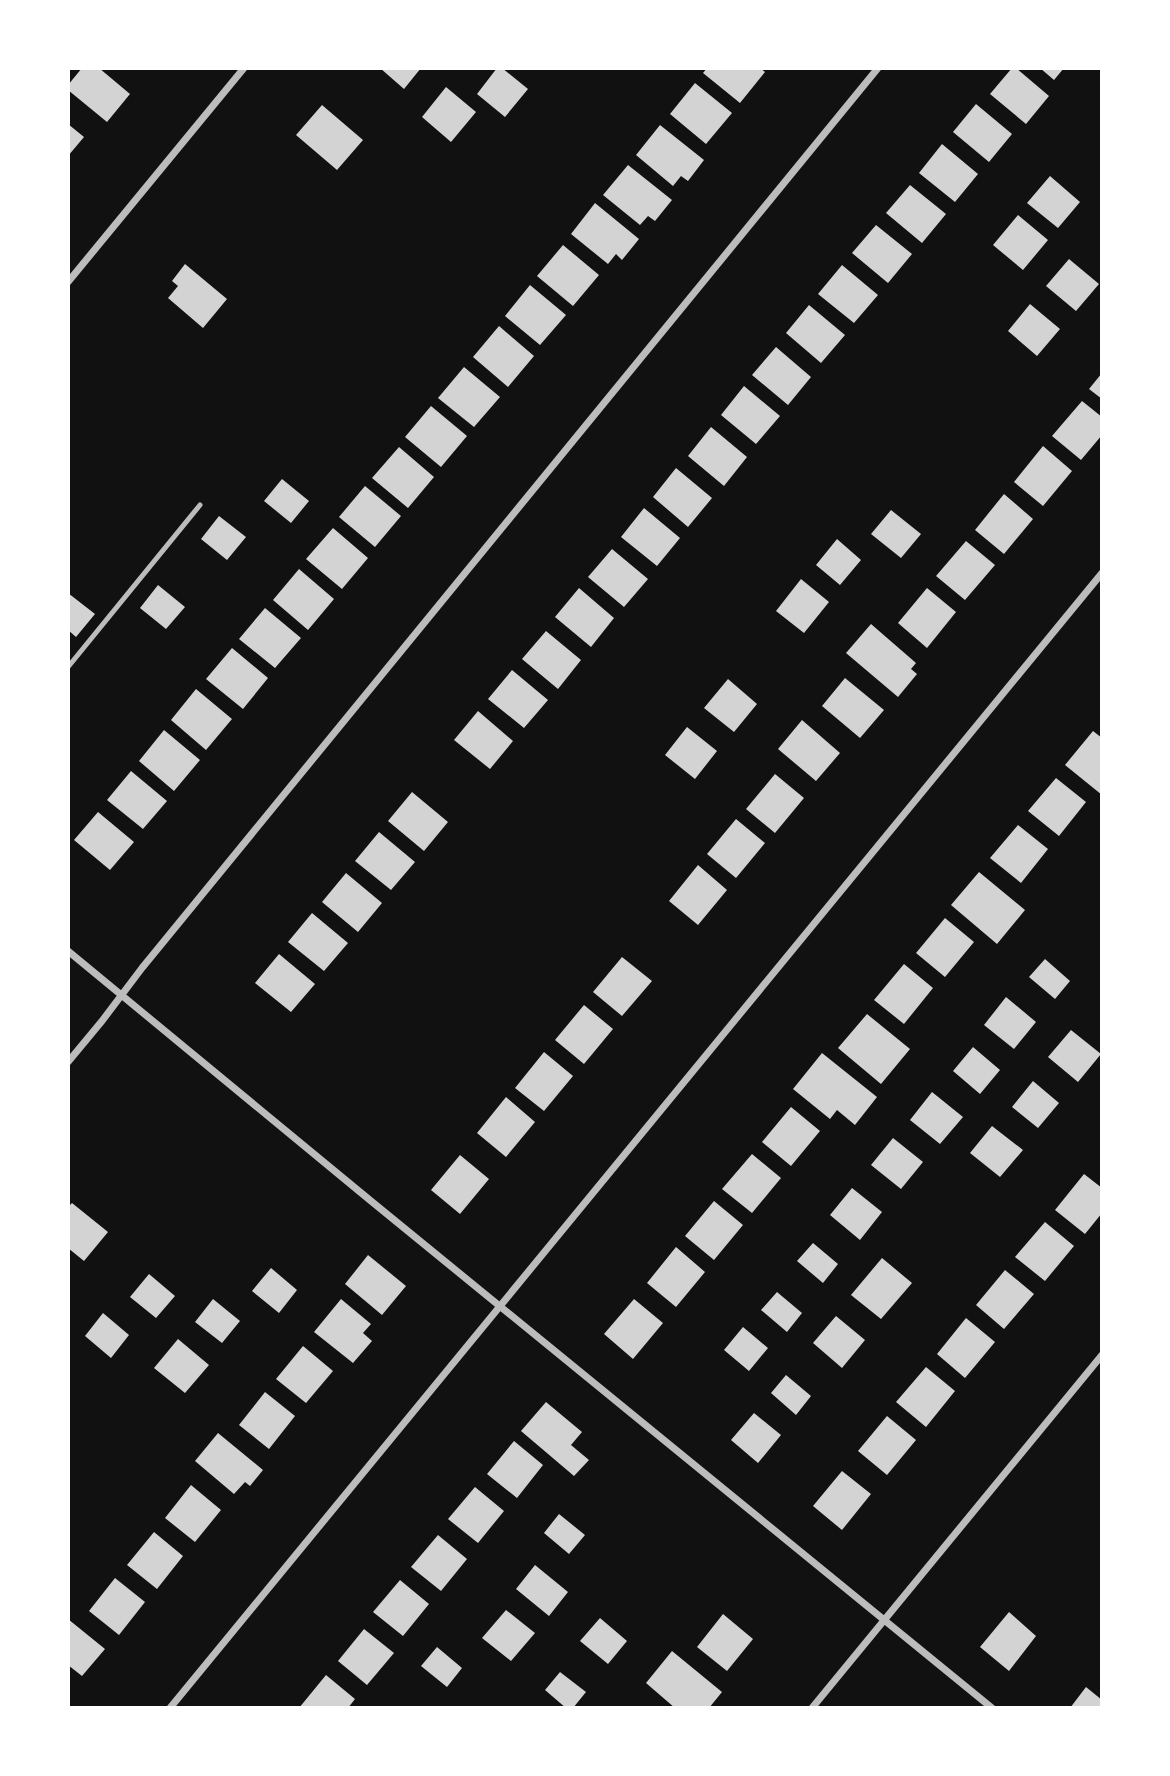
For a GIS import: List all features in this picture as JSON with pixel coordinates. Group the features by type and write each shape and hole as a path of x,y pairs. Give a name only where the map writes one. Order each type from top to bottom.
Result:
{"street":[{"path":"68,282 244,68"},
{"path":"68,1062 878,68"},
{"path":"170,1708 1102,573"},
{"path":"68,951 992,1708"},
{"path":"812,1708 1102,1355"}],"lane":[{"path":"68,667 200,505"}],"building":[{"path":"82,68 99,68 130,94 107,122 68,90 68,85"},
{"path":"380,68 421,68 404,89"},
{"path":"497,68 502,68 528,89 505,117 477,94"},
{"path":"707,68 760,68 765,72 740,103 703,73"},
{"path":"1012,68 1016,68 1049,96 1026,124 990,94"},
{"path":"1040,68 1064,68 1054,80"},
{"path":"695,83 732,113 706,144 670,114"},
{"path":"446,87 476,112 451,142 422,117"},
{"path":"976,104 1012,134 989,162 953,132"},
{"path":"322,105 363,140 337,170 296,135"},
{"path":"68,124 84,137 68,156"},
{"path":"660,125 704,160 688,181 681,176 673,186 636,155"},
{"path":"942,144 978,174 955,202 919,173"},
{"path":"628,165 672,200 655,221 648,216 640,225 603,195"},
{"path":"1050,176 1080,202 1058,228 1027,203"},
{"path":"910,185 946,214 922,243 886,213"},
{"path":"595,203 639,239 622,260 616,254 608,264 571,234"},
{"path":"1018,215 1048,240 1023,270 993,245"},
{"path":"876,225 912,254 888,283 852,253"},
{"path":"563,245 599,275 573,306 537,276"},
{"path":"1069,259 1099,284 1076,311 1046,286"},
{"path":"185,264 227,299 203,328 168,298 178,286 172,281"},
{"path":"842,265 878,295 854,323 818,294"},
{"path":"530,285 566,315 540,345 505,316"},
{"path":"1030,304 1060,329 1037,356 1008,331"},
{"path":"809,305 845,335 821,363 786,333"},
{"path":"499,326 534,356 508,387 473,357"},
{"path":"776,347 811,377 788,405 752,375"},
{"path":"464,367 500,397 474,427 438,398"},
{"path":"1102,373 1102,399 1089,389"},
{"path":"744,386 780,416 756,444 721,415"},
{"path":"1082,401 1102,417 1102,435 1081,460 1052,436"},
{"path":"431,406 467,436 441,467 405,437"},
{"path":"711,427 747,457 724,486 688,456"},
{"path":"1043,446 1072,471 1043,506 1014,482"},
{"path":"399,447 434,477 408,508 372,478"},
{"path":"676,468 712,498 688,527 653,497"},
{"path":"282,479 309,501 291,523 264,501"},
{"path":"365,486 401,516 375,547 339,517"},
{"path":"1004,494 1033,519 1004,554 975,530"},
{"path":"644,508 680,538 657,566 621,537"},
{"path":"891,510 921,534 901,558 871,534"},
{"path":"219,516 246,537 227,560 201,539"},
{"path":"333,528 368,558 342,589 306,559"},
{"path":"837,539 861,560 840,585 816,565"},
{"path":"966,541 995,565 965,600 936,576"},
{"path":"612,549 648,579 624,607 588,577"},
{"path":"299,569 334,599 308,630 273,600"},
{"path":"801,579 829,602 804,633 776,611"},
{"path":"158,585 185,607 166,629 140,608"},
{"path":"579,588 614,618 591,647 555,617"},
{"path":"927,588 956,612 927,648 898,623"},
{"path":"68,593 95,614 76,637 68,630"},
{"path":"265,608 301,638 275,668 239,639"},
{"path":"871,624 916,663 911,669 917,674 898,697 846,653"},
{"path":"546,631 581,660 558,689 522,659"},
{"path":"232,648 268,678 243,709 206,679"},
{"path":"512,670 548,700 524,728 488,699"},
{"path":"845,678 884,710 860,738 822,706"},
{"path":"728,679 757,704 734,732 704,708"},
{"path":"196,689 232,719 206,750 171,720"},
{"path":"478,711 513,741 490,769 454,740"},
{"path":"802,720 840,753 816,781 778,749"},
{"path":"687,727 717,751 695,779 665,755"},
{"path":"164,730 200,760 174,791 139,761"},
{"path":"1093,731 1102,738 1102,795 1065,765"},
{"path":"131,771 167,801 143,829 107,800"},
{"path":"775,774 804,798 775,833 746,809"},
{"path":"1056,778 1086,802 1059,836 1028,811"},
{"path":"412,792 448,822 424,851 388,821"},
{"path":"98,812 134,842 110,870 74,840"},
{"path":"736,819 765,843 736,878 707,854"},
{"path":"1018,825 1048,849 1021,883 990,858"},
{"path":"379,832 415,862 391,890 355,861"},
{"path":"698,865 727,890 698,925 669,901"},
{"path":"979,872 1025,910 997,944 951,905"},
{"path":"346,873 382,903 358,932 322,902"},
{"path":"312,913 348,943 324,971 288,942"},
{"path":"945,918 974,942 945,977 916,953"},
{"path":"279,954 315,984 291,1012 255,983"},
{"path":"622,957 652,981 622,1016 593,992"},
{"path":"1045,959 1070,981 1055,999 1029,977"},
{"path":"904,964 933,988 904,1024 874,1000"},
{"path":"1006,997 1036,1022 1014,1049 984,1025"},
{"path":"584,1005 613,1029 584,1064 555,1040"},
{"path":"867,1014 910,1049 881,1084 838,1048"},
{"path":"1071,1030 1101,1054 1078,1082 1048,1057"},
{"path":"973,1047 1000,1070 980,1094 953,1071"},
{"path":"544,1052 573,1076 544,1111 515,1088"},
{"path":"822,1053 877,1097 855,1125 837,1110 830,1119 793,1089"},
{"path":"1033,1081 1059,1103 1038,1128 1012,1107"},
{"path":"932,1092 963,1117 940,1144 910,1120"},
{"path":"506,1097 535,1122 506,1157 477,1133"},
{"path":"791,1107 820,1131 791,1166 762,1142"},
{"path":"992,1126 1023,1150 1000,1177 970,1153"},
{"path":"893,1138 923,1162 901,1189 871,1165"},
{"path":"752,1154 781,1178 752,1213 722,1189"},
{"path":"460,1155 489,1179 460,1214 431,1190"},
{"path":"1084,1174 1102,1188 1102,1213 1085,1234 1055,1210"},
{"path":"852,1188 882,1212 860,1240 830,1215"},
{"path":"714,1201 743,1225 714,1260 685,1236"},
{"path":"72,1203 108,1232 84,1261 68,1248 68,1207"},
{"path":"1045,1222 1074,1246 1045,1281 1015,1257"},
{"path":"813,1243 838,1264 823,1283 797,1261"},
{"path":"676,1247 705,1272 676,1307 647,1283"},
{"path":"368,1255 406,1286 382,1315 345,1284"},
{"path":"882,1258 912,1283 881,1319 851,1295"},
{"path":"271,1268 297,1290 279,1313 252,1291"},
{"path":"1005,1270 1034,1294 1004,1329 976,1305"},
{"path":"149,1274 175,1296 156,1318 130,1297"},
{"path":"777,1292 802,1313 787,1332 761,1310"},
{"path":"213,1299 240,1321 222,1343 195,1322"},
{"path":"341,1299 371,1324 363,1333 372,1341 353,1363 314,1332"},
{"path":"634,1299 663,1323 633,1359 604,1334"},
{"path":"103,1313 129,1335 111,1358 85,1336"},
{"path":"836,1316 865,1340 842,1368 813,1343"},
{"path":"966,1318 995,1342 965,1378 937,1354"},
{"path":"743,1327 768,1348 749,1371 724,1350"},
{"path":"178,1339 209,1365 185,1393 154,1368"},
{"path":"303,1346 333,1371 306,1403 276,1379"},
{"path":"926,1367 955,1391 926,1427 896,1402"},
{"path":"786,1375 811,1396 796,1415 771,1393"},
{"path":"265,1392 295,1416 269,1449 239,1425"},
{"path":"546,1402 582,1432 571,1445 589,1460 574,1476 521,1431"},
{"path":"754,1413 781,1435 758,1463 731,1440"},
{"path":"887,1416 916,1440 887,1475 858,1451"},
{"path":"218,1433 263,1470 250,1486 245,1482 234,1494 195,1461"},
{"path":"514,1441 543,1465 517,1498 487,1474"},
{"path":"842,1471 871,1494 842,1530 813,1506"},
{"path":"191,1485 221,1510 195,1542 165,1518"},
{"path":"475,1487 504,1511 478,1543 448,1519"},
{"path":"559,1514 585,1535 569,1554 544,1533"},
{"path":"154,1532 183,1556 157,1589 127,1565"},
{"path":"438,1535 467,1559 441,1591 411,1567"},
{"path":"535,1565 568,1592 549,1616 516,1589"},
{"path":"115,1578 145,1602 119,1635 89,1611"},
{"path":"400,1580 429,1604 403,1636 373,1612"},
{"path":"506,1610 535,1633 511,1661 482,1638"},
{"path":"1009,1612 1036,1636 1009,1671 980,1647"},
{"path":"723,1614 753,1639 727,1671 697,1647"},
{"path":"600,1618 627,1641 608,1664 580,1641"},
{"path":"68,1619 105,1649 82,1676 68,1665"},
{"path":"364,1629 394,1653 367,1685 338,1661"},
{"path":"437,1647 462,1668 447,1687 421,1666"},
{"path":"672,1651 722,1692 709,1708 675,1708 646,1683"},
{"path":"560,1672 586,1692 573,1708 566,1708 545,1690"},
{"path":"326,1675 355,1699 348,1708 299,1708"},
{"path":"1086,1687 1102,1700 1102,1708 1070,1708"}]}
